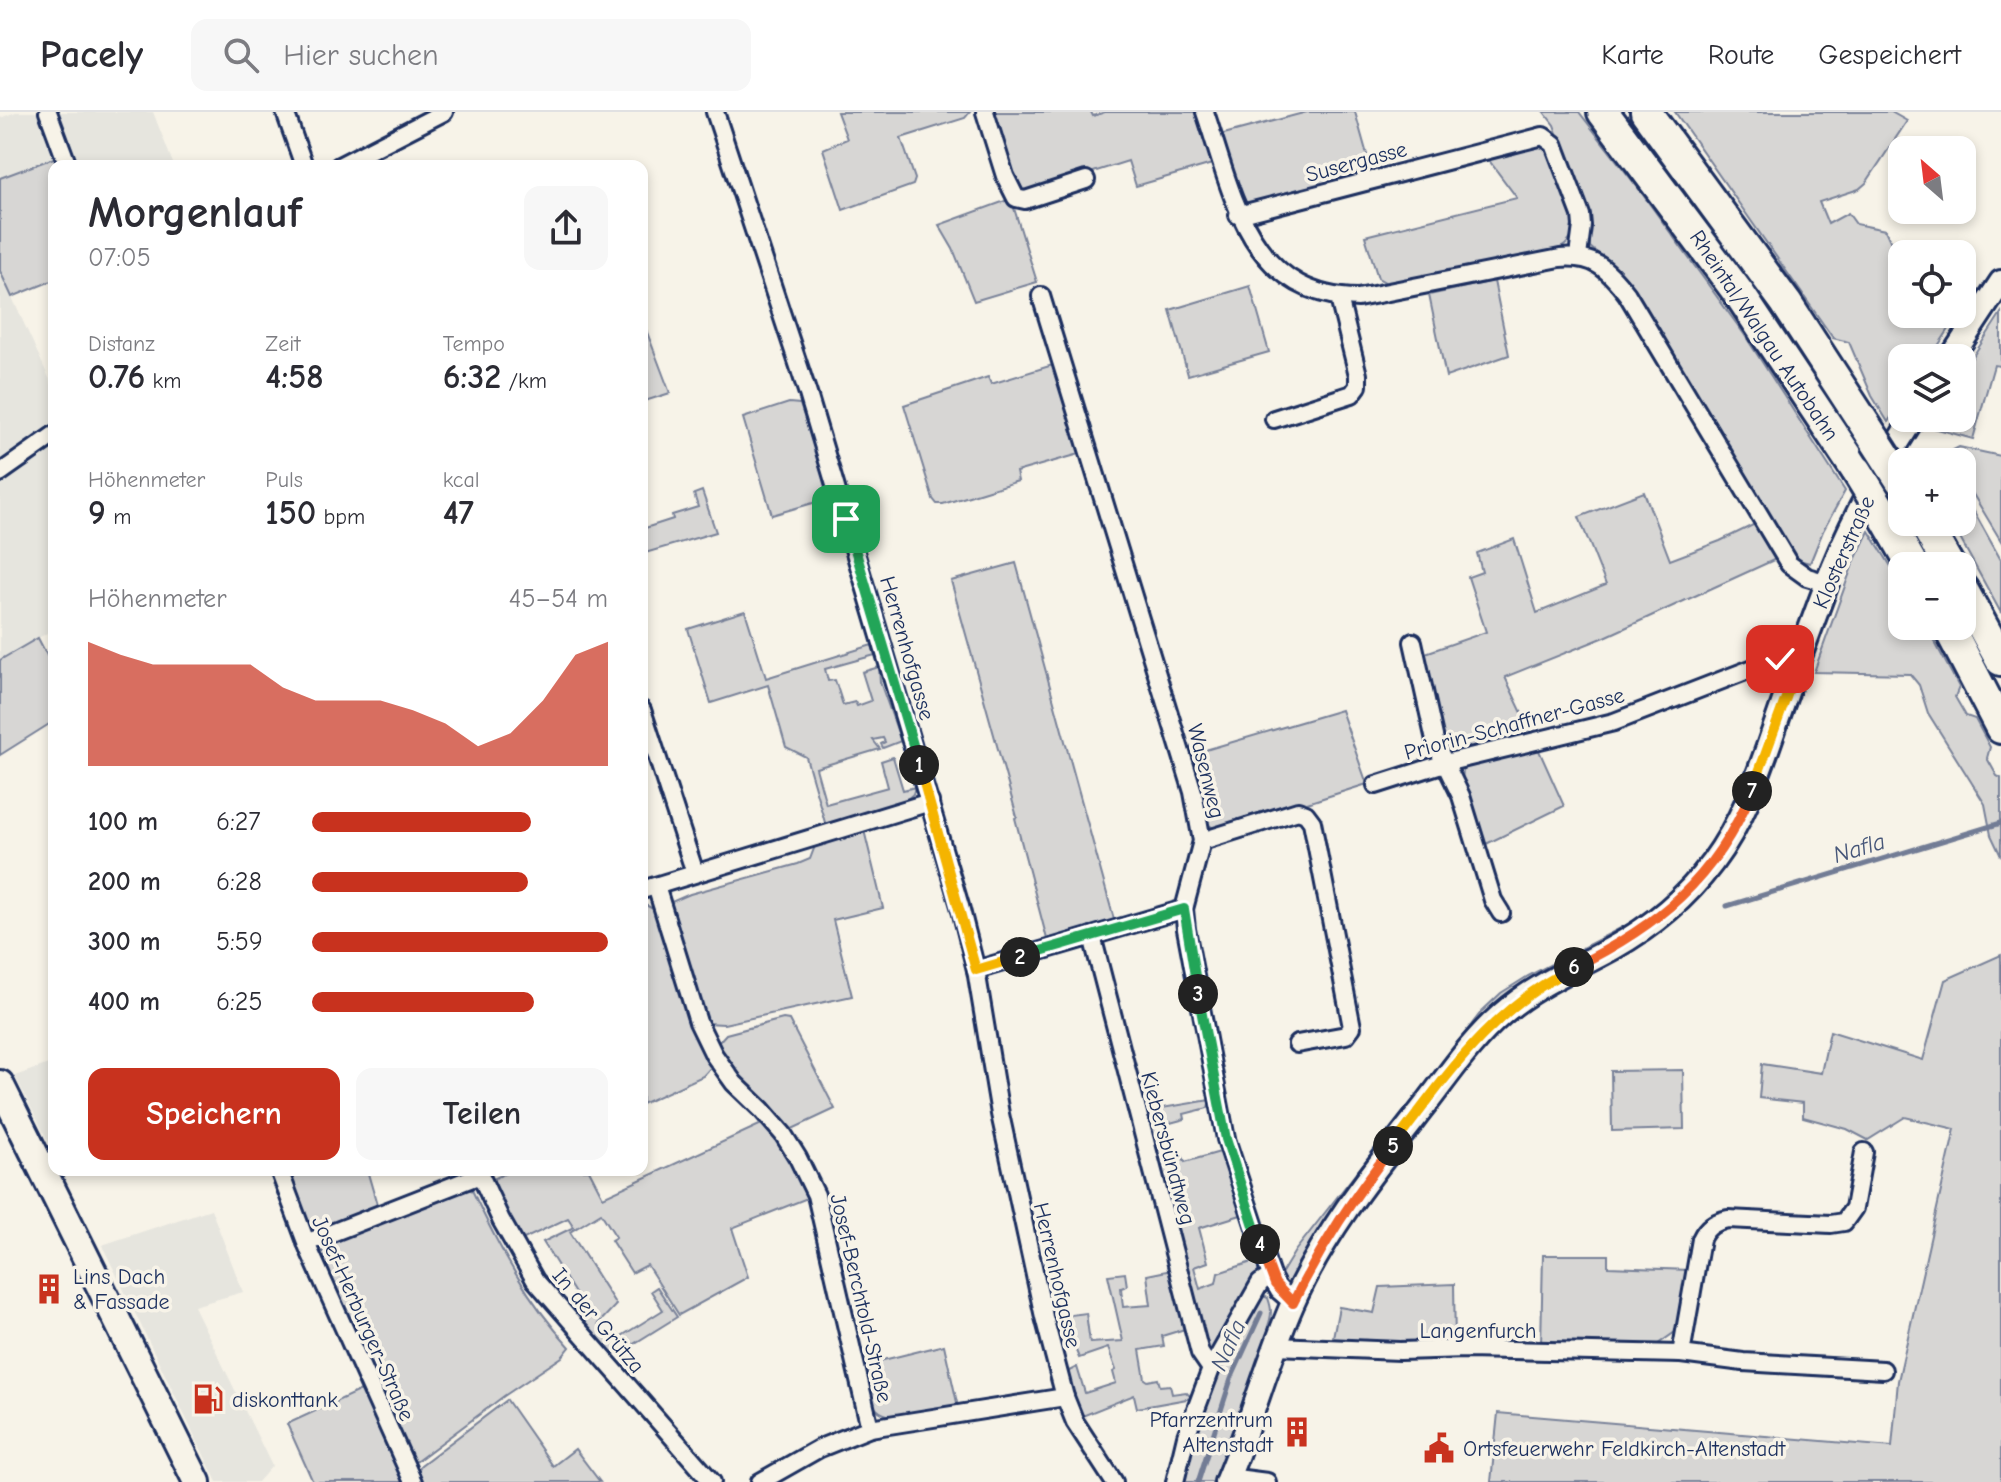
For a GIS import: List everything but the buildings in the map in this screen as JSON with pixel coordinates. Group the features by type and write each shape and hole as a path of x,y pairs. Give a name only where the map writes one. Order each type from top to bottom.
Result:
{"highway":[{"name":"Rheintal/Walgau Autobahn","path":"1603,112 1732,282 1883,468"},
{"name":"Rheintal/Walgau Autobahn","path":"1646,112 1786,303 1883,468 1882,512 1905,552"},
{"path":"1976,614 2001,660"},
{"path":"1955,640 2001,728"}],"main road":[{"path":"1960,344 2001,282"},
{"name":"Klosterstraße","path":"1227,1480 1293,1303 1347,1206 1488,1027 1533,990 1612,948 1651,923 1682,897 1711,864 1746,805 1827,583 1850,529 1905,432"},
{"path":"0,1084 197,1482"}],"street":[{"path":"48,112 66,160"},
{"path":"285,112 302,160"},
{"path":"351,160 444,112"},
{"name":"Herrenhofgasse","path":"715,112 812,407 930,802 976,970 1002,1127 1065,1397 1075,1422 1114,1482"},
{"path":"985,112 1005,176 1016,198 1025,200 1086,180"},
{"path":"1205,112 1238,215 1252,240 1268,260 1306,287 1339,298 1370,296 1532,262 1578,256 1603,266 1627,294 1789,564 1807,577 1827,583"},
{"name":"Susergasse","path":"1238,215 1528,138 1546,136 1554,144 1581,215 1578,256"},
{"name":"Wasenweg","path":"1041,296 1185,764 1202,841 1184,909 1215,1089 1226,1139 1271,1276 1279,1291 1293,1303"},
{"path":"1274,419 1352,394 1358,386 1339,298"},
{"path":"0,473 48,439"},
{"path":"1413,642 1436,745 1461,796 1493,900 1501,913"},
{"name":"Priorin-Schaffner-Gasse","path":"1376,785 1445,763 1614,722 1774,660 1799,662"},
{"path":"648,728 695,873"},
{"path":"649,888 930,802"},
{"path":"1202,841 1298,811 1306,814 1312,822 1352,1027 1346,1035 1297,1044"},
{"name":"Josef-Berchtold-Straße","path":"649,888 698,1022 714,1055 734,1083 783,1134 816,1195 870,1428"},
{"path":"976,970 1184,909"},
{"name":"Kiebersbündtweg","path":"1092,936 1200,1353 1211,1369"},
{"path":"1681,1354 1705,1231 1713,1223 1728,1219 1844,1222 1854,1208 1864,1152"},
{"name":"Josef-Herburger-Straße","path":"281,1176 306,1243 413,1482"},
{"path":"306,1243 469,1176"},
{"name":"In der Grütza","path":"481,1176 535,1280 712,1482"},
{"path":"1175,1482 1186,1436 1211,1369 1260,1283 1271,1276"},
{"name":"Langenfurch","path":"1276,1346 1400,1351 1466,1349 1681,1354 1743,1362 1883,1370"},
{"path":"760,1482 820,1448 870,1428 1065,1397"},
{"path":"1227,1480 1267,1482"}],"shaded area":[{"path":"16,112 153,112 172,160 65,160 63,155 0,178 0,118"},
{"path":"837,112 970,112 965,118 901,138 915,179 913,185 843,210 823,149 847,139"},
{"path":"991,112 1091,112 1093,116 1105,112 1195,112 1212,164 1136,186 1128,161 1024,194 1017,189"},
{"path":"1307,112 1355,112 1373,176 1245,209 1220,135"},
{"path":"1544,112 1579,112 1744,334 1845,491 1810,563 1794,559 1609,263 1590,247 1589,222 1554,125"},
{"path":"1675,112 1891,112 1907,121 1897,136 1888,136 1888,150 1866,183 1859,189 1819,202 1828,224 1848,213 1856,224 1885,230 1890,240 1888,328 1950,328 1939,344 1888,344 1888,422 1872,396 1849,342 1833,338"},
{"path":"1538,142 1548,147 1572,204 1573,233 1566,244 1553,251 1390,285 1378,278 1365,236 1517,198 1485,155"},
{"path":"48,160 48,282 12,297 0,271 0,178"},
{"path":"1011,201 1013,205 1037,282 974,301 953,249 939,225"},
{"path":"0,271 48,376 48,632 0,660"},
{"path":"1494,281 1509,355 1446,377 1429,295"},
{"path":"1250,286 1269,352 1188,375 1170,310"},
{"path":"2001,313 2001,366 1994,365 1976,428 1976,351"},
{"path":"648,335 670,393 648,400"},
{"path":"1056,364 1083,453 1016,472 1018,481 937,504 904,405 988,377 991,384"},
{"path":"789,403 800,404 830,496 772,515 743,418"},
{"path":"1948,432 1975,432 1973,439"},
{"path":"1976,451 2001,456 2001,541 1976,499"},
{"path":"702,491 716,532 648,552 648,527 698,507 694,494"},
{"path":"1644,492 1670,560 1755,524 1776,559 1605,637 1505,677 1533,736 1455,758 1446,754 1420,655 1486,632 1468,577 1482,572 1477,553 1514,539 1537,613 1606,585 1579,517"},
{"path":"1976,515 2001,560 2001,613 1976,568 1976,552 1967,552 1959,536 1976,536"},
{"path":"1869,531 1888,562 1888,640 1934,640 1959,687 1955,697 1966,716 1975,719 1990,747 1987,758 2001,778 2001,856 1991,835 1985,804 1928,713 1919,685 1910,674 1814,672 1853,564"},
{"path":"1016,563 1115,923 1048,943 1017,817 951,581"},
{"path":"745,611 766,678 872,645 875,655 825,669 828,681 835,680 843,705 855,702 857,706 871,701 862,672 879,667 880,682 901,741 883,748 883,738 873,740 880,749 816,768 826,804 888,787 881,761 893,757 903,790 915,787 913,794 905,801 826,826 806,757 786,747 768,685 711,703 688,629"},
{"path":"38,638 48,657 48,725 0,755 0,660"},
{"path":"1341,710 1367,784 1225,829 1206,823 1192,754"},
{"path":"1537,746 1564,806 1480,847 1462,782 1463,770 1473,762"},
{"path":"864,830 883,908 833,920 852,996 724,1024 706,1023 669,903 690,894 798,864 810,859 815,846"},
{"path":"1665,899 1432,1081 1428,1081 1482,1011 1501,993 1638,919"},
{"path":"648,906 655,910 713,1065 703,1076 648,1101"},
{"path":"2001,955 2001,1482 1491,1482 1498,1413 1892,1447 1898,1381 1955,1129 1905,1117 1868,1140 1847,1129 1803,1117 1803,1103 1759,1098 1762,1064 1821,1073 1830,1031 1923,1060 1945,980"},
{"path":"789,1020 835,1109 788,1131 734,1071 716,1045 726,1034"},
{"path":"48,1064 48,1141 15,1076"},
{"path":"1683,1070 1684,1129 1612,1131 1611,1071"},
{"path":"1417,1095 1420,1096 1290,1284 1284,1285 1278,1279 1295,1251"},
{"path":"1210,1100 1208,1108 1184,1114 1185,1119 1159,1126 1164,1149 1158,1150 1159,1159 1182,1154 1185,1162 1220,1152 1244,1214 1199,1228 1208,1262 1194,1267 1200,1289 1216,1283 1218,1273 1258,1260 1258,1273 1213,1353 1207,1351 1144,1111"},
{"path":"766,1122 778,1137 810,1197 732,1228 748,1277 679,1315 647,1265 632,1273 611,1240 616,1237 601,1213 570,1232 616,1305 598,1324 607,1339 617,1333 620,1337 663,1310 651,1291 657,1287 677,1317 619,1353 605,1353 564,1305 576,1295 543,1242 574,1227 568,1218 524,1239 520,1238 491,1180 499,1176 592,1176 603,1197"},
{"path":"287,1176 369,1176 378,1208 323,1228 308,1220 298,1205"},
{"path":"462,1190 472,1190 515,1273 570,1347 562,1357 412,1462 321,1255 328,1241"},
{"path":"211,1209 243,1292 194,1306 272,1466 258,1482 217,1482 102,1245"},
{"path":"1543,1255 1608,1255 1608,1267 1690,1270 1681,1321 1675,1332 1658,1344 1647,1347 1541,1345"},
{"path":"1172,1270 1188,1328 1162,1336 1164,1346 1140,1350 1145,1379 1158,1379 1160,1386 1170,1385 1172,1394 1186,1392 1192,1398 1137,1408 1134,1395 1080,1417 1065,1373 1077,1367 1085,1393 1116,1383 1113,1372 1116,1370 1108,1348 1079,1358 1074,1346 1058,1349 1047,1303 1060,1300 1063,1316 1086,1313 1090,1343 1123,1341 1108,1275 1125,1273 1127,1286 1121,1288 1123,1307 1151,1305 1147,1275"},
{"path":"1454,1284 1455,1344 1332,1342 1339,1307 1374,1313 1380,1287"},
{"path":"1259,1294 1268,1298 1271,1312 1268,1326 1272,1328 1216,1482 1179,1482 1203,1400"},
{"path":"944,1345 958,1407 899,1417 879,1411 870,1399 863,1365"},
{"path":"363,1389 405,1482 313,1482 287,1424"},
{"path":"507,1400 553,1466 575,1449 600,1482 420,1482 417,1472 421,1465"}],"waterway":[{"name":"Nafla","path":"1727,906 2001,823"},
{"name":"Nafla","path":"1198,1482 1231,1379 1261,1313"}],"place":[{"name":"Lins Dach & Fassade","path":"49,1289"},
{"name":"diskonttank","path":"208,1399"},
{"name":"Pfarrzentrum Altenstadt","path":"1297,1432"},
{"name":"Ortsfeuerwehr Feldkirch-Altenstadt","path":"1439,1448"}],"route":[{"path":"846,519 941,838 976,970 1184,909 1226,1139 1273,1280 1285,1298 1293,1303 1347,1206 1488,1027 1533,990 1612,948 1651,923 1682,897 1711,864 1746,805 1799,662 1780,659"}]}
